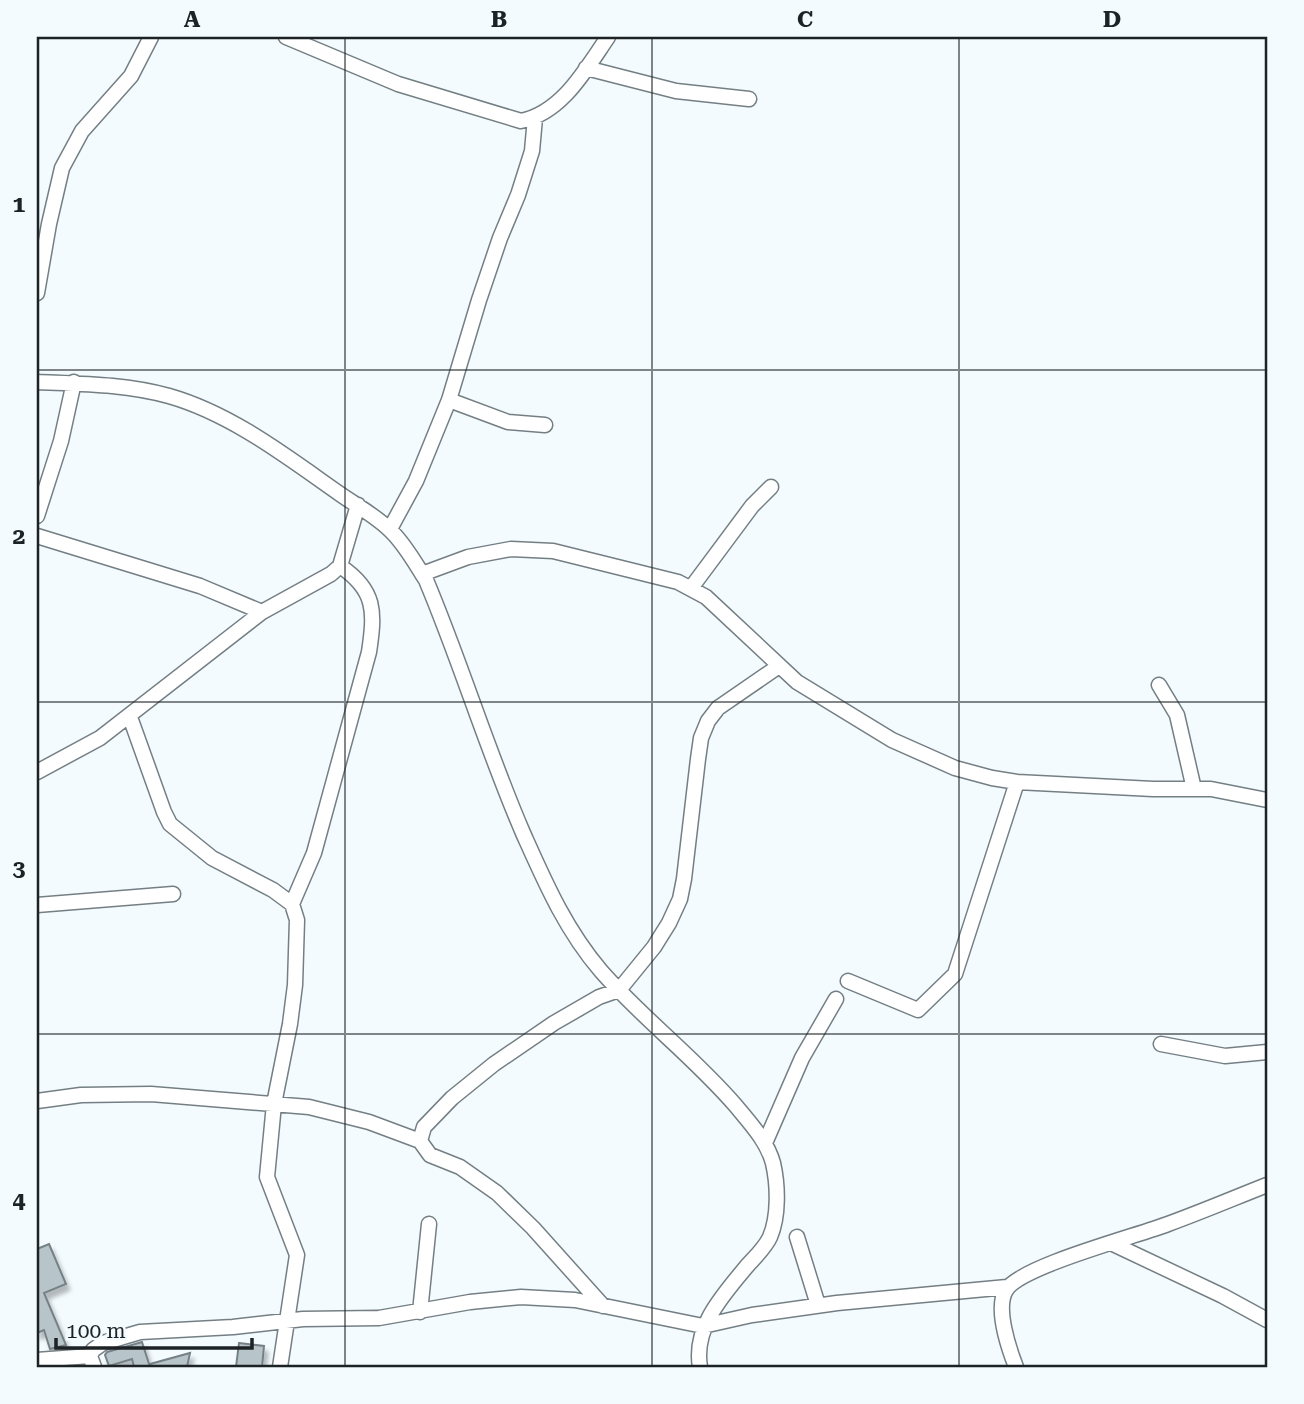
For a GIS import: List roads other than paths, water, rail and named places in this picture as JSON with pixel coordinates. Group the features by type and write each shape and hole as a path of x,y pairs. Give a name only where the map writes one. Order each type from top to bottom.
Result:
{"street":[{"path":"37,293 62,168 82,131 131,76 151,37"},
{"path":"286,37 398,83 521,121 535,118 547,110 576,83 608,37"},
{"path":"586,68 676,91 749,99"},
{"path":"390,529 415,481 449,400 491,262 518,195 532,151 535,118"},
{"path":"37,382 125,386 170,397 220,416 358,505 390,529 407,548 440,613 505,791 563,920 583,949 619,990 686,1052 719,1087 765,1143 772,1161 775,1178 775,1221 770,1236 703,1326 697,1354 700,1367"},
{"path":"37,516 61,442 74,382"},
{"path":"449,400 508,422 545,425"},
{"path":"691,588 752,506 771,488"},
{"path":"37,772 100,738 262,612 340,566 358,505"},
{"path":"37,536 200,586 262,612"},
{"path":"422,574 468,556 511,550 553,551 678,582 706,597 797,682 892,740 955,768 1017,782 1211,789 1267,800"},
{"path":"292,904 314,853 369,652 373,626 369,595 355,576 340,566"},
{"path":"420,1141 424,1127 452,1098 494,1064 554,1023 599,996 619,990 654,947 680,899 699,748 708,721 718,708 779,666"},
{"path":"1159,685 1177,716 1194,789"},
{"path":"130,717 170,824 212,858 236,873 273,890 292,904 298,920 295,985 287,1044 274,1104 267,1177 297,1255 280,1367"},
{"path":"848,981 918,1010 955,974 1017,782"},
{"path":"37,905 173,894"},
{"path":"765,1143 802,1058 835,999"},
{"path":"1161,1044 1225,1056 1267,1052"},
{"path":"37,1101 81,1095 151,1094 309,1107 342,1114 420,1141 430,1155 460,1167 497,1193 533,1228 603,1306"},
{"path":"37,1360 92,1362 93,1349 103,1343 140,1332 287,1321 379,1318 470,1302 521,1297 575,1300 703,1326 818,1305 1007,1287 1059,1259 1166,1225 1267,1185"},
{"path":"420,1312 429,1224"},
{"path":"797,1237 818,1305"},
{"path":"1111,1243 1267,1320"},
{"path":"1007,1287 1002,1299 1002,1315 1016,1367"}]}
